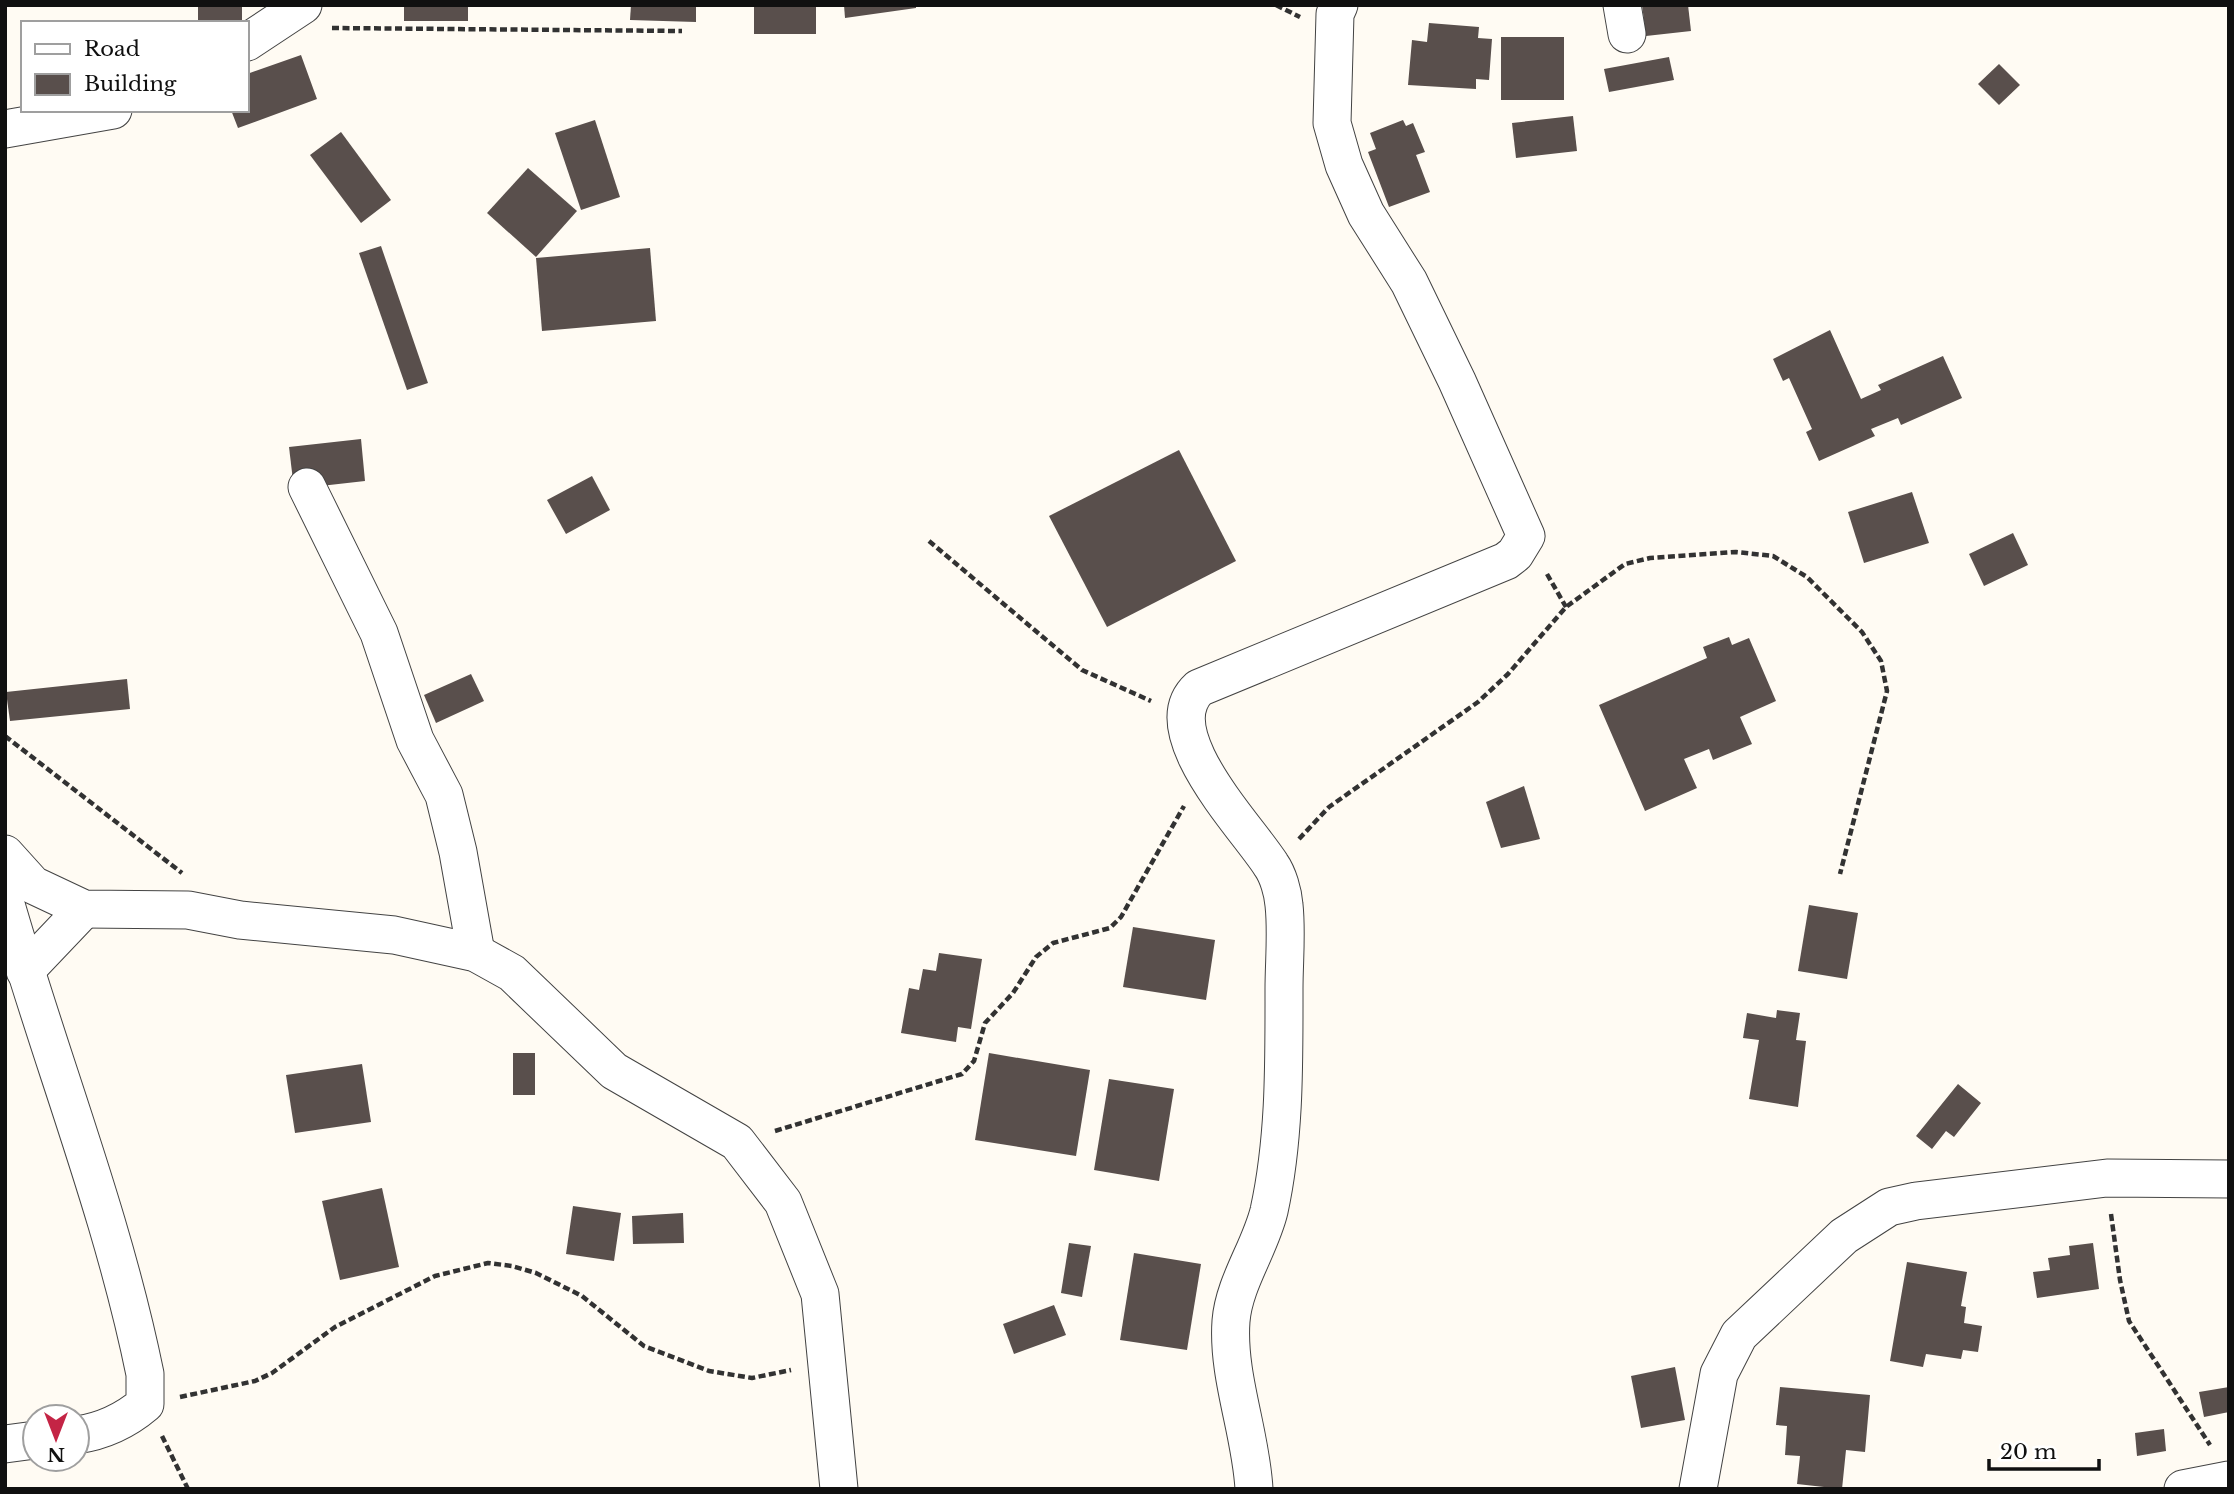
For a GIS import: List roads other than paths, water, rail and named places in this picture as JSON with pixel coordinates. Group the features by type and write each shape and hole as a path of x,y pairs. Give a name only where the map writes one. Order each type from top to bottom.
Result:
{"street":[{"path":"256,37 303,5"},
{"path":"1254,1489 1231,1332 1235,1300 1268,1215 1284,1090 1284,905 1273,867 1204,774 1185,715 1190,695 1199,688 1506,561 1515,554 1525,537 1457,381 1409,282 1366,214 1344,165 1332,123 1335,14 1339,5"},
{"path":"5,129 102,112"},
{"path":"307,487 379,633 415,740 444,795 458,852 476,953"},
{"path":"5,854 33,885 84,909 188,909 240,920 394,935 476,953 512,973 614,1072 737,1142 783,1202 820,1294 839,1489"},
{"path":"5,901 25,971 93,1175 137,1332 145,1374 145,1404 117,1423 91,1432"},
{"path":"25,971 84,909"},
{"path":"1698,1489 1719,1374 1730,1348 1739,1335 1844,1236 1889,1207 1916,1201 2107,1178 2229,1179"},
{"path":"2183,1489 2222,1466"}]}
